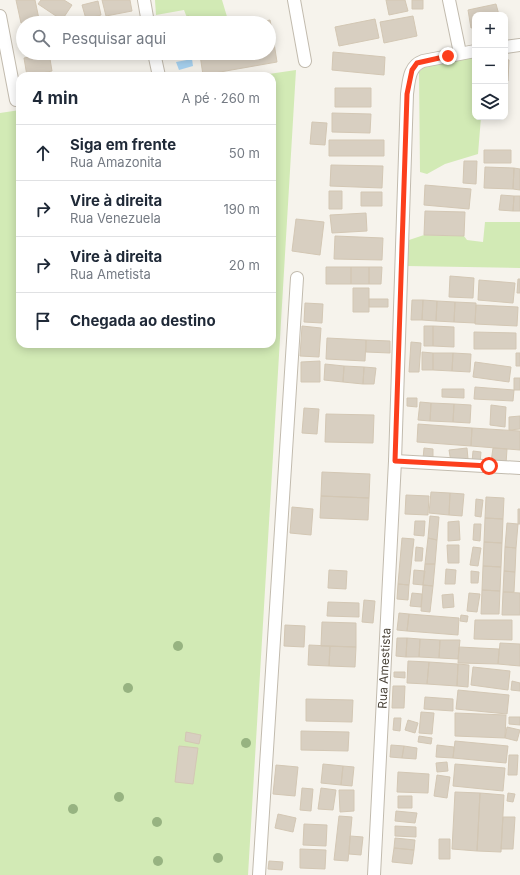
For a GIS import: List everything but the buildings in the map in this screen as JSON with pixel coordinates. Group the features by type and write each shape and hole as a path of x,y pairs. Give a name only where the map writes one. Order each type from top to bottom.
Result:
{"street":[{"path":"144,0 147,16"},
{"path":"294,0 305,61"},
{"path":"449,0 460,54 472,52"},
{"path":"0,16 16,100"},
{"path":"508,47 520,45"},
{"name":"Rua Amestista","path":"374,875 395,461 407,94 412,70 417,63 423,60 460,54"},
{"path":"156,60 158,72"},
{"path":"260,875 297,278"},
{"path":"395,461 520,468"}],"green space":[{"path":"155,0 222,0 227,16 186,16 184,10 156,15"},
{"path":"472,58 472,120 481,120 478,154 445,164 427,174 420,172 419,72 424,67"},
{"path":"296,70 248,875 0,875 0,113 16,111 16,348 276,348 276,73"},
{"path":"485,222 520,222 520,268 407,266 409,240 424,235 464,236 467,240 483,242"}],"water":[{"path":"192,60 193,66 179,70 176,62"}],"route":[{"path":"448,56 423,60 417,63 412,70 407,94 395,461 489,466"}]}
